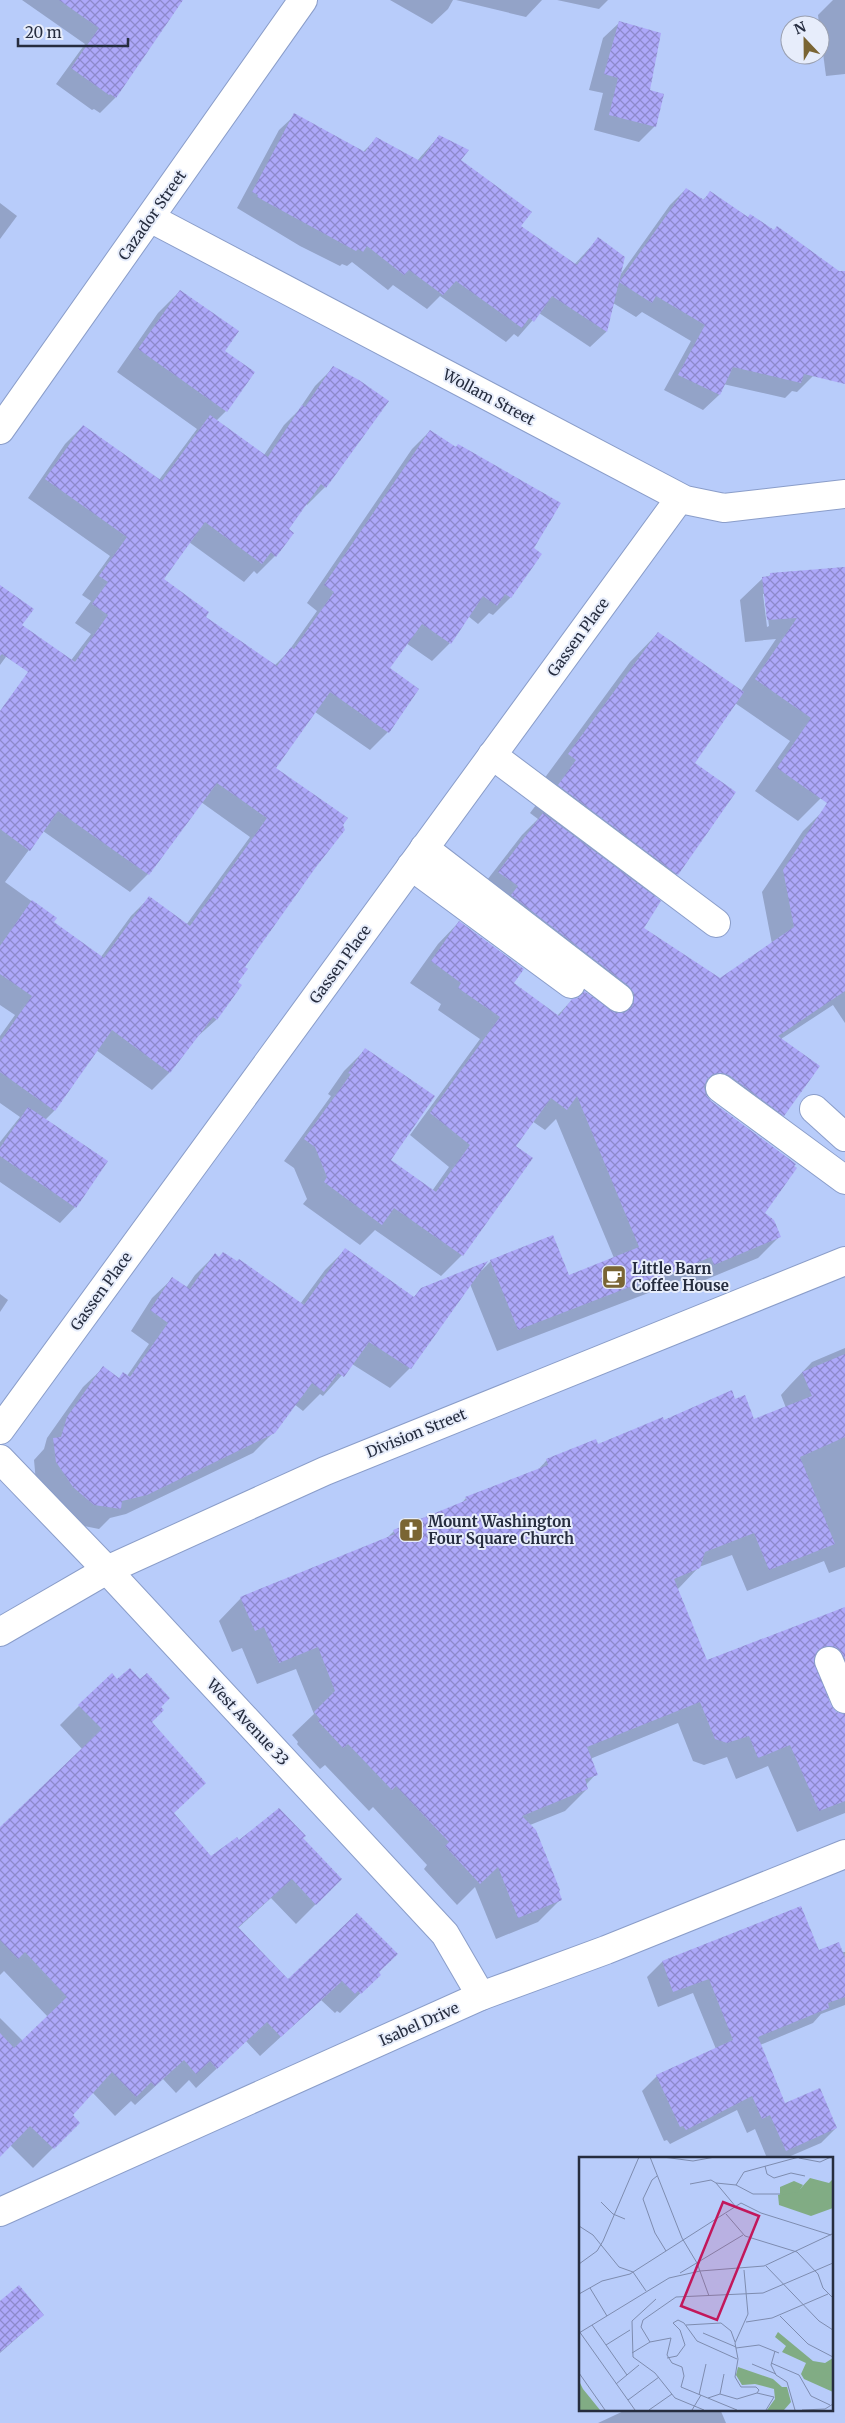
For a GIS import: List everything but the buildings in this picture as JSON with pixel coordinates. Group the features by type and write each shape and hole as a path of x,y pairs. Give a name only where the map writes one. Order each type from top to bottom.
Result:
{"street":[{"name":"Cazador Street","path":"0,430 303,0"},
{"name":"Wollam Street","path":"150,218 680,498 724,508 845,494"},
{"name":"Gassen Place","path":"0,1430 680,498"},
{"path":"492,755 716,923"},
{"path":"418,857 606,1000"},
{"path":"720,1088 845,1180"},
{"path":"814,1109 845,1138"},
{"name":"Division Street","path":"0,1632 107,1570 334,1467 845,1261"},
{"name":"West Avenue 33","path":"0,1458 107,1570 445,1934 481,1996"},
{"path":"829,1661 845,1699"},
{"name":"Isabel Drive","path":"0,2212 481,1996 606,1950 845,1854"}],"place":[{"name":"Little Barn Coffee House","path":"614,1277"},
{"name":"Mount Washington Four Square Church","path":"411,1530"}]}
